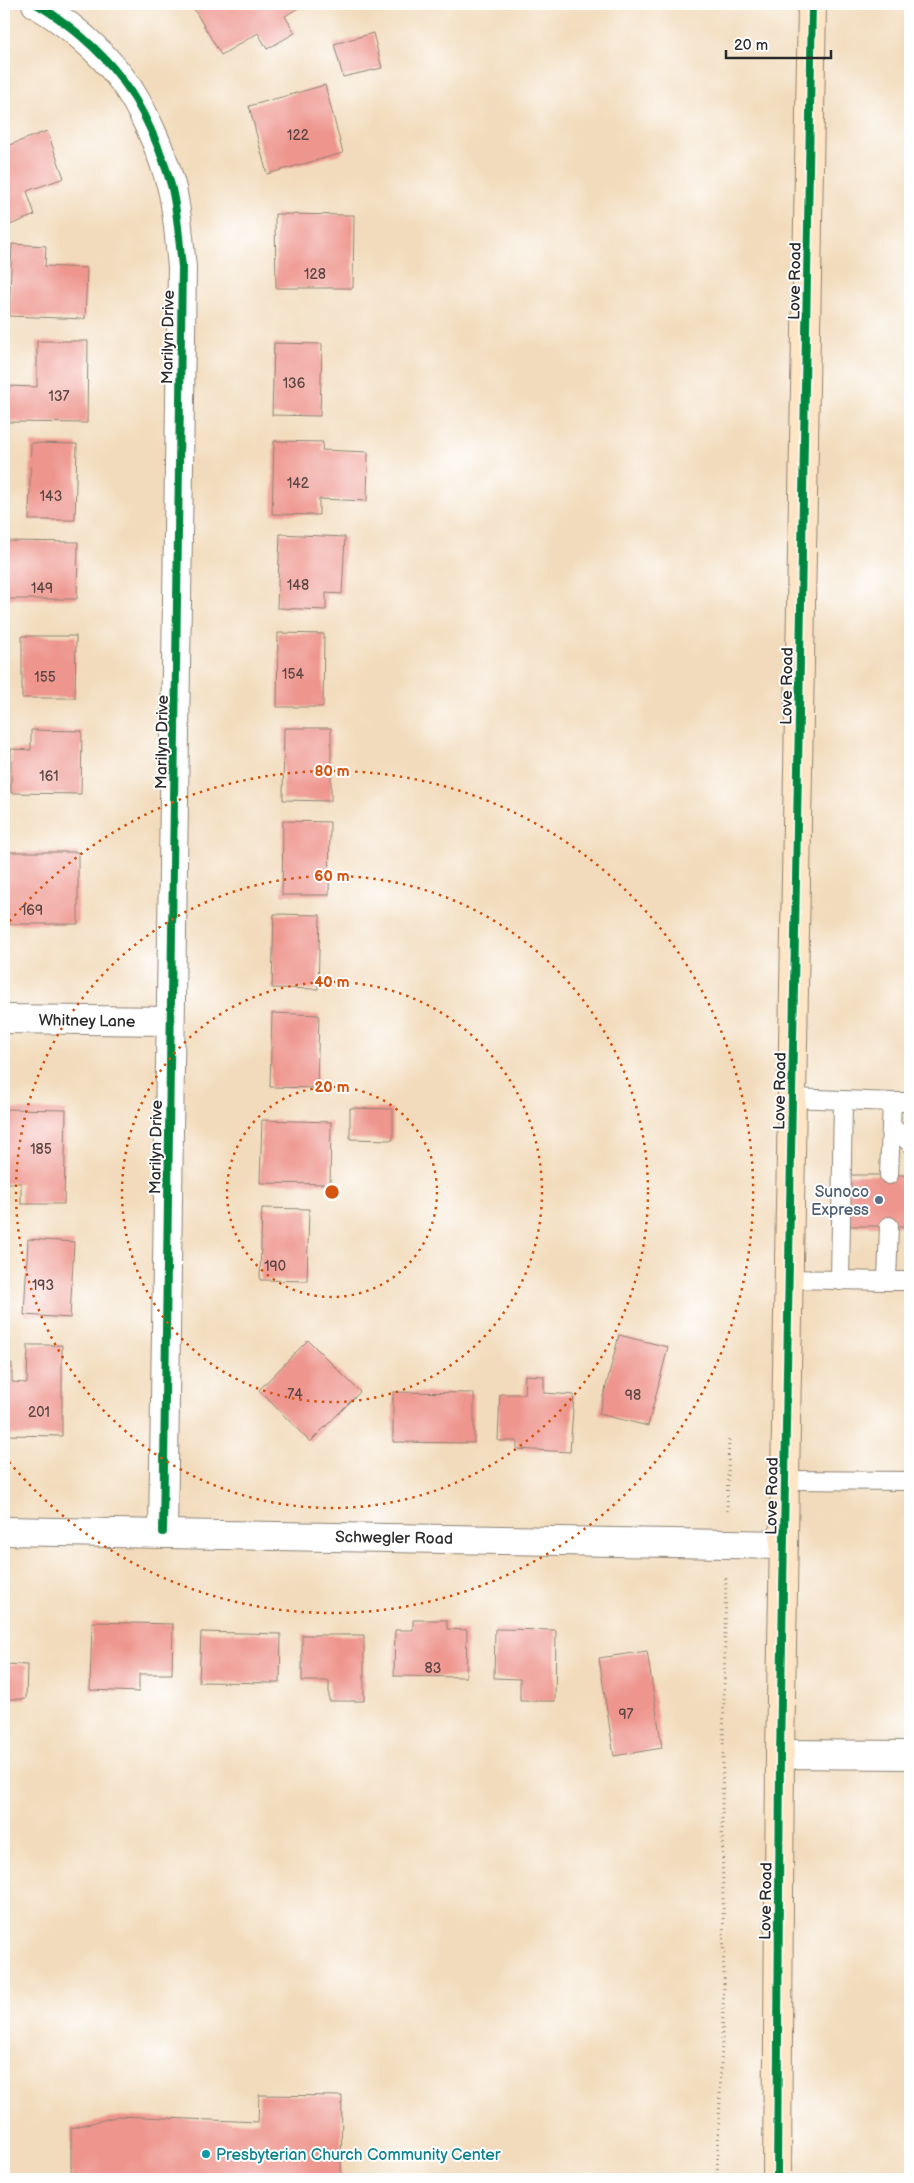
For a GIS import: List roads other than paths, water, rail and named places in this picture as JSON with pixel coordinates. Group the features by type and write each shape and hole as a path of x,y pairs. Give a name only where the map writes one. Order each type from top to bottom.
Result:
{"street":[{"name":"Marilyn Drive","path":"36,4 53,14 88,43 122,78 155,137 173,195 182,268 162,1532"},
{"name":"Love Road","path":"777,2179 780,1754 812,4"},
{"name":"Whitney Lane","path":"4,1019 170,1021"},
{"name":"Schwegler Road","path":"4,1531 162,1532 784,1545"},
{"path":"780,1754 910,1755"}],"lane":[{"path":"792,1098 910,1102"},
{"path":"840,1281 843,1100"},
{"path":"889,1175 892,1102"},
{"path":"890,1126 910,1143"},
{"path":"888,1281 889,1226"},
{"path":"789,1279 910,1281"},
{"path":"785,1480 910,1480"}],"place":[{"name":"Sunoco Express","path":"879,1200"},
{"name":"Presbyterian Church Community Center","path":"206,2154"}]}
